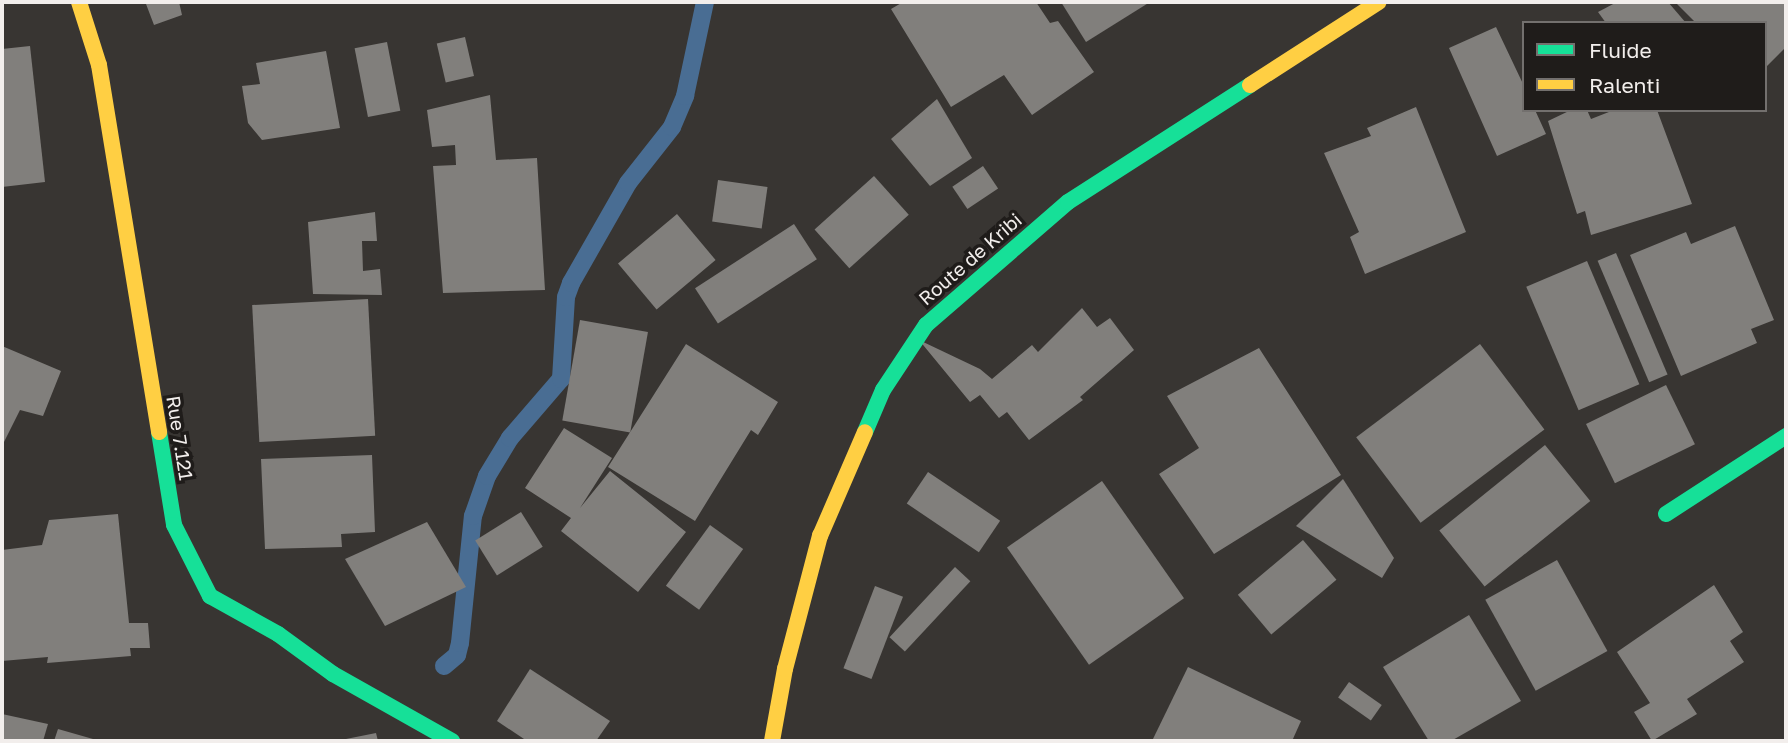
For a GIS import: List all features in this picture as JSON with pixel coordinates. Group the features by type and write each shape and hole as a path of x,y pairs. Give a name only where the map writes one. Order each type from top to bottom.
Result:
{"street":[{"name":"Rue 7.121","path":"79,2 99,65 174,525 210,596 278,634 333,674 452,741"},
{"name":"Route de Kribi","path":"772,741 785,669 820,536 883,390 926,325 1068,202 1379,2"},
{"path":"1666,514 1786,436"}],"building":[{"path":"139,2 179,2 182,15 154,25 146,4"},
{"path":"903,2 1036,2 1050,23 1058,21 1094,72 1032,115 1004,75 951,107 891,9"},
{"path":"1061,2 1150,2 1086,42"},
{"path":"1617,2 1668,2 1684,21 1605,21 1598,12"},
{"path":"1675,2 1786,2 1786,47 1767,66 1767,21 1694,21"},
{"path":"1496,27 1522,82 1522,112 1536,112 1546,134 1497,156 1449,48"},
{"path":"465,37 474,76 446,82 437,44"},
{"path":"387,42 400,111 368,117 355,48"},
{"path":"30,46 45,182 2,187 2,49"},
{"path":"326,51 340,128 262,140 248,123 242,86 260,84 256,63"},
{"path":"490,95 496,160 537,158 545,290 443,293 433,166 456,165 455,145 432,147 427,110"},
{"path":"937,99 972,158 930,186 891,139"},
{"path":"1416,107 1466,232 1365,274 1350,237 1359,232 1324,153 1371,136 1367,128"},
{"path":"1567,112 1588,112 1591,119 1609,112 1658,112 1692,204 1591,235 1585,211 1577,214 1548,121"},
{"path":"983,166 998,188 967,209 952,187"},
{"path":"874,176 909,215 849,268 815,230"},
{"path":"718,180 768,187 762,229 712,222"},
{"path":"375,212 377,241 362,241 363,271 380,269 382,295 313,294 308,222"},
{"path":"677,214 716,260 657,309 618,263"},
{"path":"794,224 817,259 718,323 695,288"},
{"path":"1735,226 1774,320 1751,329 1757,343 1681,376 1630,255 1686,232 1691,244"},
{"path":"1616,253 1668,375 1649,382 1598,261"},
{"path":"1587,261 1639,384 1579,410 1526,287"},
{"path":"368,299 375,436 259,442 252,305"},
{"path":"1082,308 1097,327 1110,318 1134,350 1080,397 1083,400 1029,440 1007,412 999,418 980,395 970,402 919,340 980,369 992,379 1032,345 1038,352"},
{"path":"580,320 648,332 630,432 562,420"},
{"path":"686,344 778,402 758,435 751,430 695,521 608,467"},
{"path":"1480,344 1544,429 1421,523 1356,437"},
{"path":"2,346 61,371 43,416 20,410 2,446"},
{"path":"1259,348 1341,475 1214,554 1159,474 1199,448 1167,396"},
{"path":"1666,385 1695,444 1615,483 1586,424"},
{"path":"564,428 612,458 580,508 610,471 686,532 638,592 561,531 571,518 525,488"},
{"path":"1545,445 1590,501 1485,587 1439,531"},
{"path":"372,455 375,532 341,534 342,547 265,549 261,459"},
{"path":"928,472 1000,521 979,552 907,504"},
{"path":"1343,479 1394,558 1382,578 1296,526"},
{"path":"1102,481 1184,598 1089,665 1007,548"},
{"path":"521,512 543,547 497,575 475,541"},
{"path":"118,514 129,623 148,623 150,648 130,648 131,656 47,663 48,657 2,661 2,550 42,545 49,520"},
{"path":"427,522 466,587 385,626 345,559"},
{"path":"710,525 743,549 699,610 666,586"},
{"path":"1303,540 1336,580 1271,634 1238,595"},
{"path":"1557,560 1607,651 1536,691 1485,600"},
{"path":"955,567 970,581 905,652 890,637"},
{"path":"1714,585 1743,632 1730,641 1744,662 1687,699 1697,714 1652,741 1634,712 1650,703 1617,652"},
{"path":"875,586 903,597 871,679 843,668"},
{"path":"1469,615 1521,701 1451,741 1429,741 1383,667"},
{"path":"1188,667 1301,721 1292,741 1152,741"},
{"path":"530,669 610,721 596,741 527,741 497,721"},
{"path":"1349,682 1382,705 1371,721 1338,698"},
{"path":"2,714 48,724 43,741 2,741"},
{"path":"58,729 100,741 54,741"},
{"path":"376,733 378,741 341,741 341,740"}],"waterway":[{"path":"444,666 457,655 460,643 473,516 487,476 510,438 561,379 566,297 571,283 628,183 672,127 685,96 705,2"}],"traffic: fast":[{"path":"865,432 883,390 926,325 1068,202 1250,85"},
{"path":"159,432 174,525 210,596 278,634 333,674 452,741"},
{"path":"1666,514 1786,436"}],"traffic: slow":[{"path":"79,2 99,65 159,432"},
{"path":"1250,85 1379,2"},
{"path":"772,741 785,669 820,536 865,432"}]}
